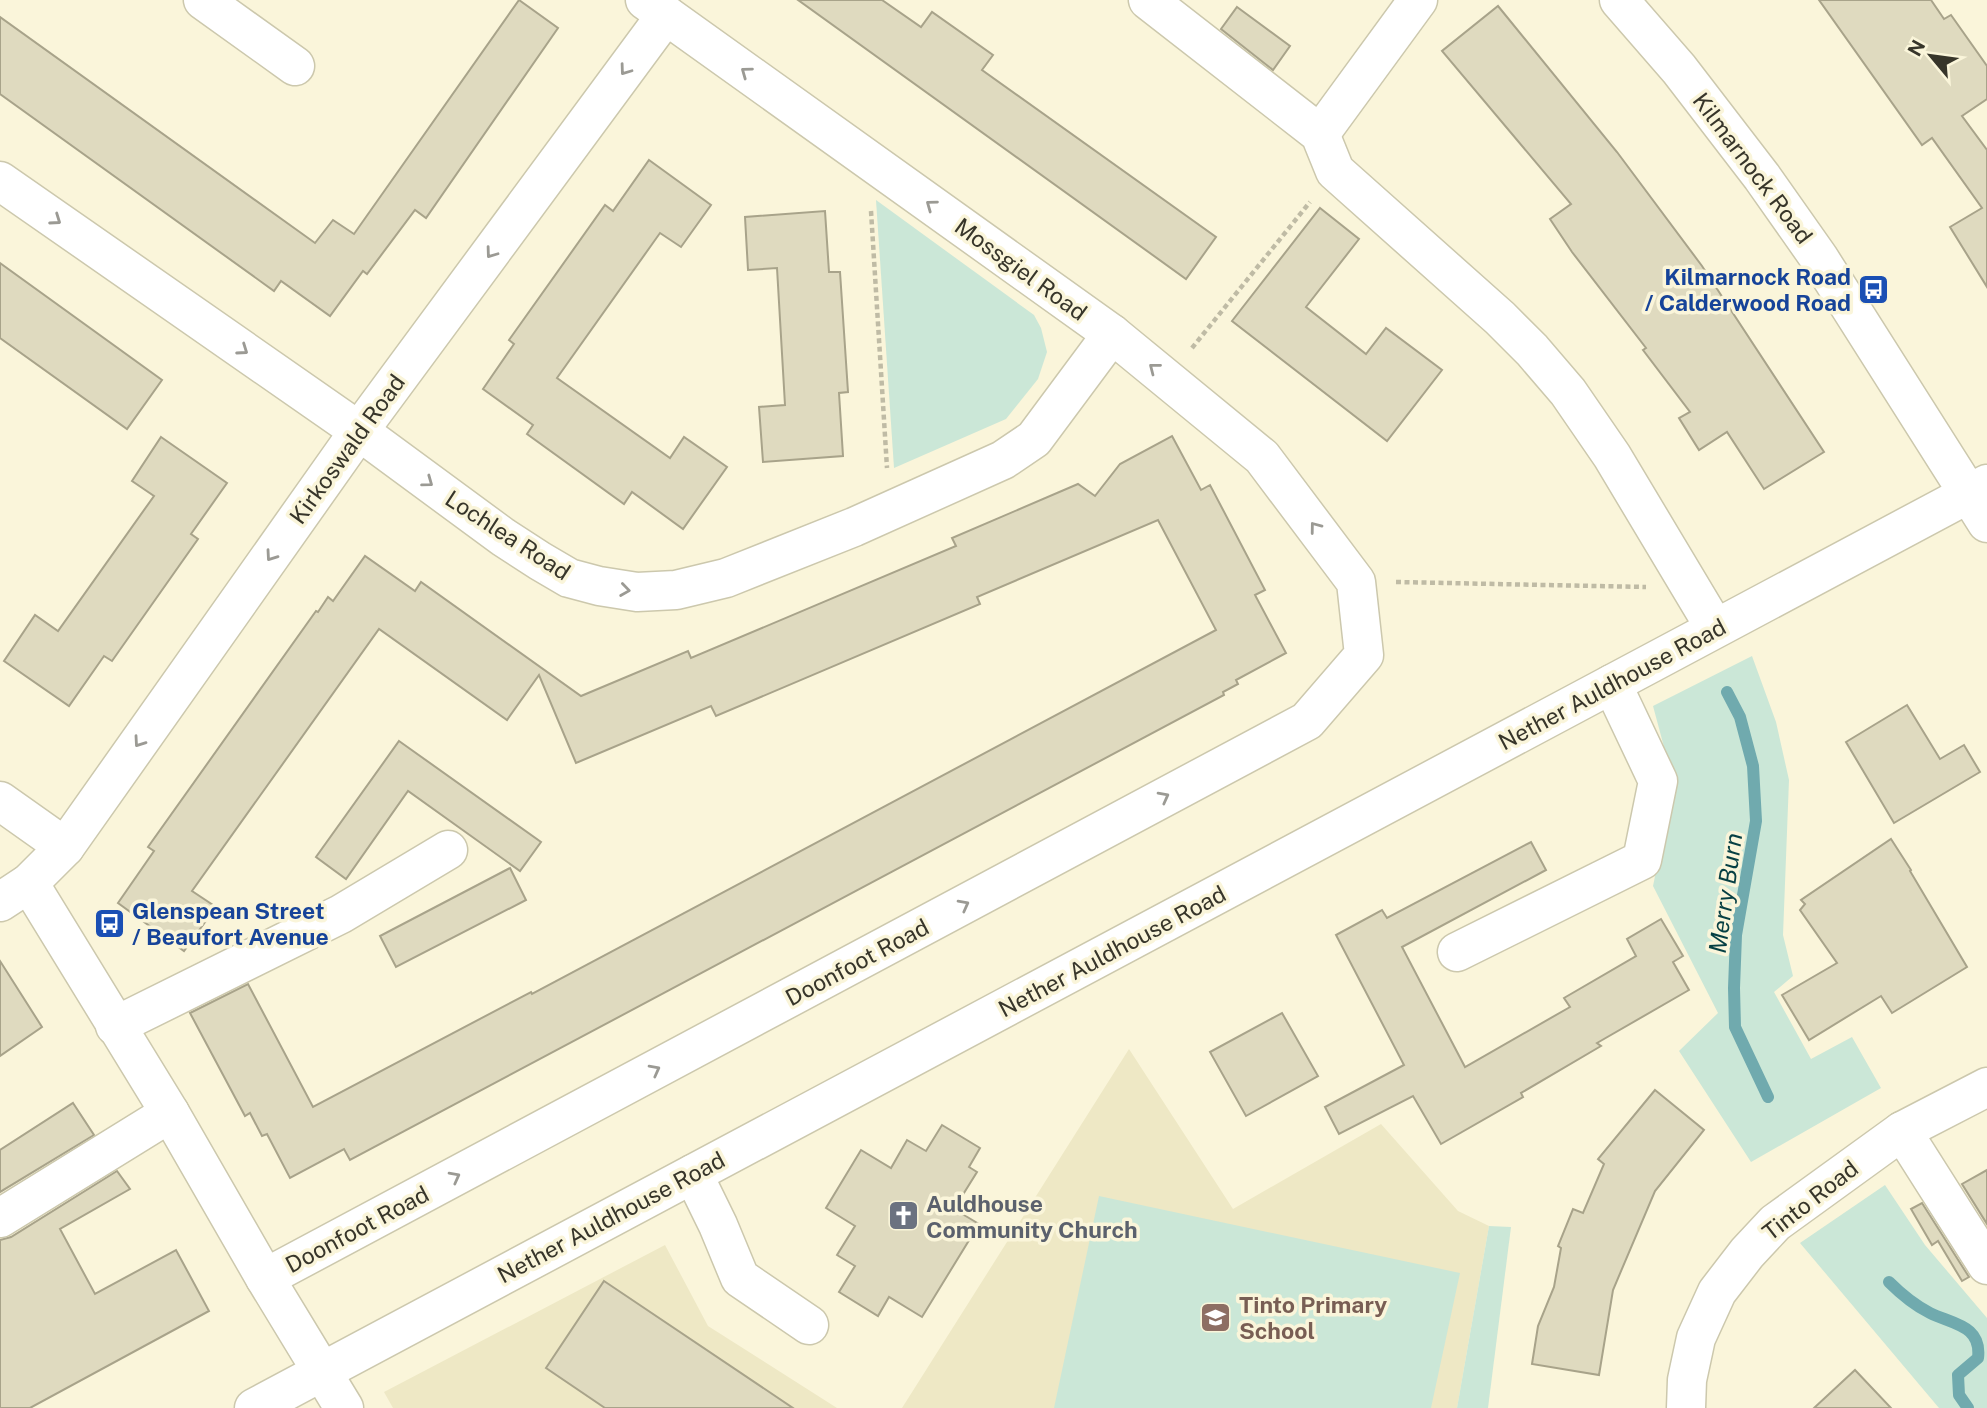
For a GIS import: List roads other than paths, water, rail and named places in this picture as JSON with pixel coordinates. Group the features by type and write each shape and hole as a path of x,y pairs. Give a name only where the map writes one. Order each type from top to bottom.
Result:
{"street":[{"path":"203,0 295,66"},
{"path":"1148,0 1320,134 1335,171 1500,318 1550,371 1568,392 1612,456 1714,628"},
{"path":"1320,134 1418,0"},
{"name":"Kilmarnock Road","path":"1619,0 1679,69 1762,177 1981,500"},
{"name":"Mossgiel Road","path":"655,7 1112,334 1168,379 1262,457 1356,582"},
{"name":"Kirkoswald Road","path":"15,892 65,847 655,7"},
{"name":"Lochlea Road","path":"0,181 359,431 540,561 569,578 637,592 676,590 726,578 889,511 1003,460 1034,439 1112,334"},
{"name":"Nether Auldhouse Road","path":"254,1408 1714,628 1981,500"},
{"name":"Doonfoot Road","path":"265,1278 1307,721 1364,655 1356,582"},
{"path":"1457,952 1642,860 1658,781 1612,684"},
{"path":"0,801 65,847"},
{"path":"115,1026 341,914 448,850"},
{"path":"15,892 115,1026 170,1113 344,1408"},
{"name":"Tinto Road","path":"1686,1408 1686,1380 1696,1338 1717,1293 1747,1253 1775,1223 1902,1131 1987,1087"},
{"path":"0,1218 170,1113"},
{"path":"1902,1131 1987,1265"},
{"path":"693,1174 740,1278 809,1325"}],"waterway":[{"name":"Merry Burn","path":"1727,692 1740,717 1753,766 1756,821 1736,935 1735,1027 1768,1097"},
{"name":"Merry Burn","path":"1889,1282 1930,1313 1964,1327 1975,1339 1978,1358 1958,1375 1959,1395 1968,1408"}],"place":[{"name":"Kilmarnock Road / Calderwood Road","path":"1874,289"},
{"name":"Glenspean Street / Beaufort Avenue","path":"109,923"},
{"name":"Auldhouse Community Church","path":"903,1216"},
{"name":"Tinto Primary School","path":"1216,1317"}]}
